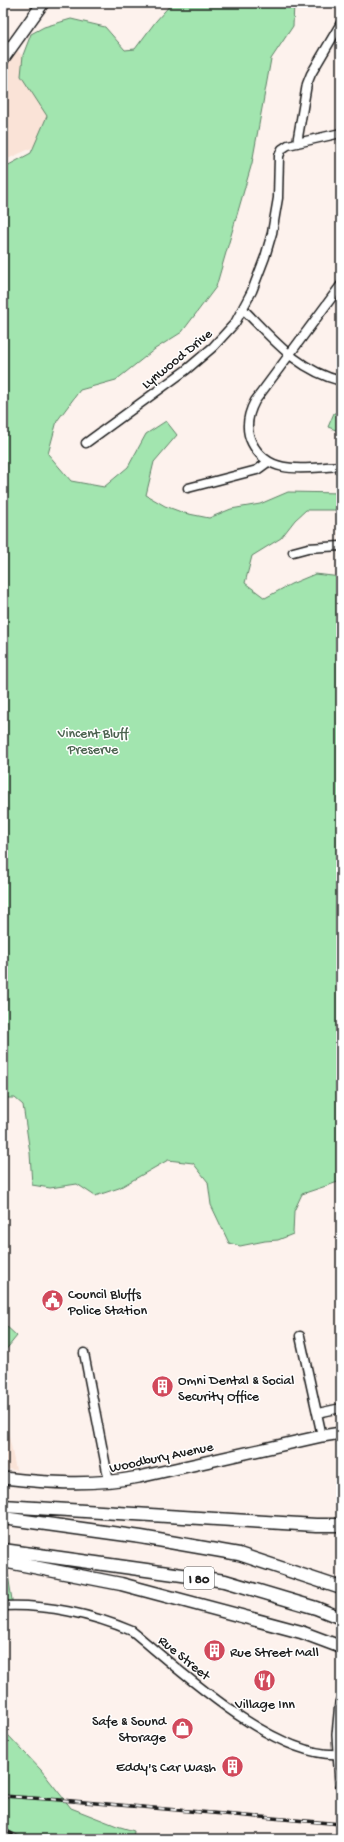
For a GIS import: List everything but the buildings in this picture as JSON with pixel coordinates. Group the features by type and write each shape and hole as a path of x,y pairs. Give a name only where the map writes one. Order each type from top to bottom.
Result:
{"highway":[{"path":"3,1506 316,1525 341,1525"},
{"name":"I 80","path":"3,1518 142,1537 239,1554 341,1588"},
{"path":"316,1525 341,1530"},
{"name":"I 80","path":"3,1550 225,1581 316,1608 339,1617"},
{"path":"3,1560 121,1584 301,1632 338,1645"}],"main road":[{"path":"3,46 33,3"},
{"path":"3,59 43,3"},
{"name":"Woodbury Avenue","path":"322,1436 341,1426"},
{"name":"Woodbury Avenue","path":"3,1478 68,1484 109,1482 139,1477 341,1433"},
{"path":"341,1703 338,1735 341,1784"}],"street":[{"path":"297,143 307,84 311,74 341,23"},
{"name":"Lynwood Drive","path":"86,443 196,362 228,331 243,309 265,257 272,233 278,198 279,156 281,151 286,146 341,133"},
{"path":"341,285 255,401 249,415 248,429 251,441 262,457 275,466 292,468 341,466"},
{"path":"243,309 288,355 320,374 341,381"},
{"path":"188,488 257,470 268,462"},
{"path":"293,552 308,548 341,546"},
{"path":"300,1336 322,1436"},
{"path":"84,1352 109,1482"},
{"path":"318,1413 341,1408"},
{"name":"Rue Street","path":"3,1606 53,1609 111,1622 132,1631 251,1725 279,1739 308,1750 326,1754 340,1754"}],"shaded area":[{"path":"3,35 28,62 55,110 34,147 3,161"},
{"path":"3,1407 16,1470 3,1469"}],"green space":[{"name":"Vincent Bluff Preserve","path":"172,3 294,3 293,26 271,59 252,163 216,287 182,332 155,349 116,380 80,390 57,421 48,454 71,481 104,487 128,467 146,434 166,421 177,435 154,462 146,495 165,506 184,513 209,518 231,509 260,504 288,492 341,493 341,510 306,510 295,520 281,538 252,556 245,583 265,598 291,584 315,574 341,577 341,614 339,616 338,643 341,650 341,1181 302,1194 294,1211 293,1234 278,1240 240,1246 229,1243 211,1205 208,1182 193,1163 168,1160 119,1188 95,1196 77,1184 50,1188 32,1185 30,1153 23,1105 15,1098 3,1098 3,168 31,153 47,116 21,76 23,55 31,34 44,27 71,19 105,27 125,50 135,49"},
{"path":"334,413 341,413 341,432 328,427"},
{"path":"4,1324 17,1336 4,1352 3,1326"},
{"path":"3,1574 8,1575 13,1606 3,1614"},
{"path":"3,1734 8,1735 41,1770 71,1808 134,1831 133,1839 3,1839"}],"railway":[{"path":"3,1796 341,1824"},
{"path":"3,1829 22,1839"}],"place":[{"name":"Council Bluffs Police Station","path":"53,1301"},
{"name":"Omni Dental & Social Security Office","path":"163,1387"},
{"name":"Rue Street Mall","path":"214,1651"},
{"name":"Village Inn","path":"265,1681"},
{"name":"Safe & Sound Storage","path":"182,1728"},
{"name":"Eddy's Car Wash","path":"232,1766"}]}
